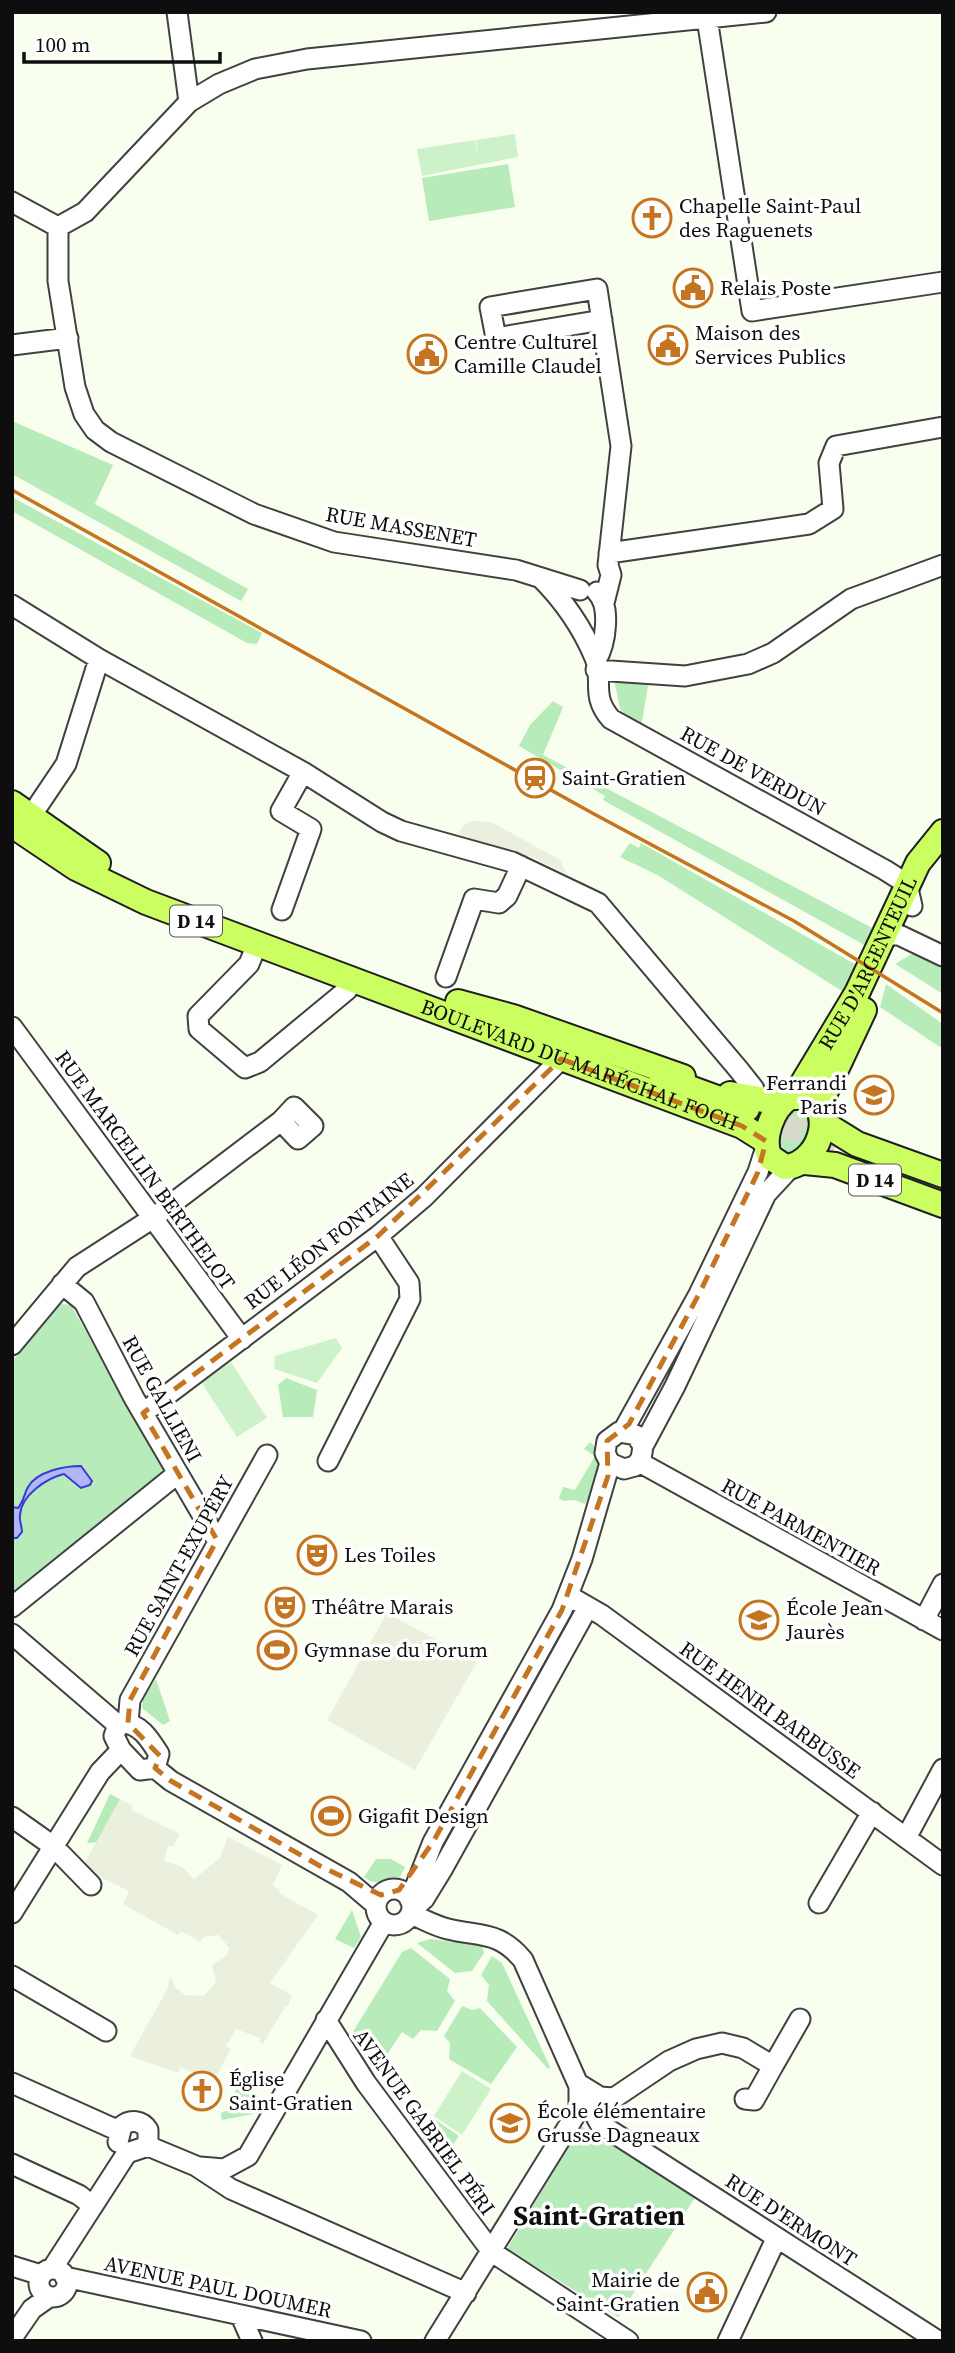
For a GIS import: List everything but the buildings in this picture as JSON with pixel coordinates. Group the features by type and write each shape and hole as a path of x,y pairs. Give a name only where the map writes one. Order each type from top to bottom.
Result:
{"main road":[{"name":"BOULEVARD DU MARÉCHAL FOCH","path":"17,822 76,868 111,886 257,944 458,1002 749,1108"},
{"name":"BOULEVARD DU MARÉCHAL FOCH","path":"17,822 134,883 351,972 391,995 742,1126 766,1144 775,1162 798,1164"},
{"name":"RUE D'ARGENTEUIL","path":"798,1164 822,1117 825,1093 909,895 918,863 943,832"},
{"name":"RUE D'ARGENTEUIL","path":"909,895 943,853"},
{"name":"RUE D'ARGENTEUIL","path":"766,1144 788,1100 891,935"},
{"name":"BOULEVARD DU MARÉCHAL FOCH","path":"391,995 749,1108 788,1100"},
{"path":"788,1100 809,1098 822,1117"},
{"name":"D 14","path":"822,1117 857,1144 943,1175"},
{"name":"D 14","path":"943,1187 836,1150 943,1194"},
{"name":"D 14","path":"798,1164 835,1165 943,1205"}],"street":[{"path":"177,12 189,102"},
{"path":"12,202 58,226 85,212 189,102 219,84 255,69 307,59 766,12"},
{"path":"707,18 752,311 943,282"},
{"name":"RUE MASSENET","path":"58,226 58,281 75,387 84,414 95,430 111,443 254,514 334,542 516,570 584,589"},
{"path":"596,665 603,643 603,609 611,575 609,559 621,446 602,320 597,289 490,307 496,338 602,320"},
{"path":"12,345 68,338"},
{"path":"609,559 809,524 833,509 829,463 836,446 943,427"},
{"path":"573,615 571,596 596,584 609,559"},
{"path":"596,665 685,676 748,664 773,653 851,598 943,565"},
{"path":"541,578 573,615 596,665"},
{"path":"573,615 594,624 603,609 598,593 584,589"},
{"path":"12,605 99,659 303,772 401,831 452,843 521,866 598,903 754,1089 749,1108"},
{"path":"17,822 66,764 99,659"},
{"name":"RUE DE VERDUN","path":"596,665 598,699 611,719 909,895"},
{"path":"282,910 312,829 281,811 303,772"},
{"path":"446,977 474,899 499,903 507,896 521,866"},
{"path":"891,935 943,956"},
{"path":"257,944 249,964 198,1016 199,1029 231,1059 245,1068 260,1062 347,990 351,972"},
{"name":"RUE MARCELLIN BERTHELOT","path":"12,1027 242,1339"},
{"name":"RUE LÉON FONTAINE","path":"143,1413 378,1236 424,1197 561,1059"},
{"path":"12,1345 77,1267 153,1218 281,1121"},
{"path":"624,1431 699,1294 758,1172 766,1144"},
{"path":"612,1469 629,1468 641,1454 766,1194 798,1164"},
{"path":"328,1461 411,1299 409,1283 378,1236"},
{"name":"RUE GALLIENI","path":"61,1284 84,1303 177,1474 217,1540"},
{"path":"666,1350 707,1320"},
{"path":"196,2166 224,2169 248,2156 433,1842 569,1596 612,1469 605,1452 607,1441 614,1434 624,1431 636,1435 641,1454"},
{"name":"RUE PARMENTIER","path":"641,1454 943,1630"},
{"name":"RUE SAINT-EXUPÉRY","path":"121,1751 115,1740 130,1700 217,1540 268,1455"},
{"path":"12,1607 177,1474"},
{"path":"924,1620 943,1584"},
{"name":"RUE HENRI BARBUSSE","path":"569,1596 588,1607 943,1865"},
{"path":"396,1905 424,1899 588,1607"},
{"path":"12,1634 98,1709 123,1724 140,1729 159,1754 156,1768"},
{"path":"98,1709 111,1711 130,1700"},
{"path":"12,1913 100,1772 121,1751"},
{"name":"RUE D'ERMONT","path":"121,1751 140,1770 156,1768 172,1781 349,1882 445,1928 493,1936 510,1944 523,1960 597,2121 776,2239 939,2341"},
{"path":"906,1838 943,1769"},
{"path":"820,1903 872,1812"},
{"path":"14,1815 52,1846 91,1885"},
{"path":"12,1976 106,2031"},
{"name":"AVENUE GABRIEL PÉRI","path":"326,2020 337,2043 492,2252 628,2341"},
{"path":"746,2099 754,2100 800,2020"},
{"path":"619,2135 608,2122 607,2114 614,2098 669,2061 709,2044 722,2043 743,2048 773,2066"},
{"path":"12,2083 118,2131"},
{"path":"578,2084 591,2093 614,2098"},
{"path":"435,2341 579,2109 578,2084"},
{"path":"127,2153 119,2144 118,2131 125,2123 139,2122 148,2130 148,2146"},
{"path":"12,2338 127,2153 148,2146 196,2166 231,2189 466,2293"},
{"path":"12,2164 79,2195 93,2206"},
{"path":"728,2341 776,2239"},
{"name":"AVENUE PAUL DOUMER","path":"12,2266 49,2280 362,2341"},
{"path":"12,2329 49,2280"},
{"path":"241,2316 252,2341"}],"highlighted area":[{"path":"561,1059 742,1126 766,1141 758,1172 699,1294 629,1424 607,1441 608,1476 562,1610 433,1842 399,1890 381,1895 320,1866 171,1781 155,1768 160,1756 128,1723 130,1700 217,1540 143,1413 378,1236"}],"green space":[{"path":"515,134 518,157 422,176 417,149 475,140 478,159 476,140"},
{"path":"508,164 515,207 429,221 422,178"},
{"path":"12,421 113,465 95,504 248,589 241,601 12,474"},
{"path":"12,497 262,633 257,644 247,643 12,511"},
{"path":"614,679 649,681 641,727 620,709"},
{"path":"553,701 563,707 543,755 878,931 868,947 603,800 605,796 519,746 530,725"},
{"path":"630,843 639,848 641,843 860,967 845,993 659,876 620,857"},
{"path":"917,951 943,963 943,994 895,964"},
{"path":"886,984 943,1024 943,1049 880,1007"},
{"path":"795,1107 803,1107 813,1118 802,1151 791,1157 779,1152 779,1139 784,1122"},
{"path":"60,1304 71,1305 164,1471 12,1592 12,1362"},
{"path":"336,1338 342,1348 317,1383 274,1369 275,1356"},
{"path":"231,1362 267,1418 237,1437 201,1382"},
{"path":"286,1378 317,1390 313,1417 283,1417 278,1385"},
{"path":"590,1442 596,1448 600,1463 592,1489 585,1504 574,1500 563,1501 559,1498 563,1487 575,1490 595,1456 584,1449"},
{"path":"156,1679 170,1721 163,1725 142,1708 143,1699"},
{"path":"110,1794 120,1799 118,1807 155,1838 87,1843"},
{"path":"376,1859 391,1859 405,1867 399,1879 376,1882 364,1877"},
{"path":"352,1910 361,1937 354,1948 335,1939"},
{"path":"430,1939 482,1945 484,1953 472,1971 455,1973 417,1943"},
{"path":"411,1948 450,1979 447,1991 455,2001 437,2031 421,2030 413,2039 402,2032 376,2071 351,2035 402,1952"},
{"path":"492,1956 502,1963 550,2067 548,2069 487,2001 489,1985 481,1975"},
{"path":"462,2006 472,2010 480,2008 517,2047 491,2084 449,2059 450,2043 444,2036"},
{"path":"462,2071 491,2089 462,2135 434,2116"},
{"path":"236,2079 264,2100 254,2114 222,2120 221,2113 229,2110 234,2100 233,2084"},
{"path":"433,2118 459,2136 440,2164 422,2140"},
{"path":"581,2126 696,2196 618,2317 507,2249"}],"shaded area":[{"path":"472,821 491,822 560,860 567,874 530,856 520,857 482,847 479,841 458,834 464,825"},
{"path":"387,1613 477,1662 415,1770 327,1720"},
{"path":"120,1799 133,1806 132,1810 180,1834 173,1846 168,1846 164,1861 181,1866 194,1879 220,1858 228,1837 282,1865 273,1885 280,1890 279,1893 318,1915 270,1983 292,1995 288,2006 286,2005 263,2044 259,2042 260,2038 236,2029 226,2046 231,2050 213,2082 181,2067 178,2073 130,2056 168,1988 170,1976 176,1988 185,1995 203,1996 216,1982 212,1965 227,1955 229,1948 219,1935 204,1937 200,1942 181,1931 178,1935 123,1904 129,1891 82,1868"}],"water":[{"path":"81,1466 92,1481 90,1485 81,1488 64,1474 43,1483 30,1494 21,1508 22,1532 17,1538 12,1538 12,1507 18,1508 22,1503 32,1482 52,1470"}],"tunnel":[{"path":"747,1109 837,1147"}],"railway":[{"path":"12,490 594,814 794,921 943,1013"}],"place":[{"name":"Chapelle Saint-Paul des Raguenets","path":"652,218"},
{"name":"Relais Poste","path":"693,288"},
{"name":"Maison des Services Publics","path":"668,345"},
{"name":"Centre Culturel Camille Claudel","path":"427,354"},
{"name":"Saint-Gratien","path":"535,778"},
{"name":"Ferrandi Paris","path":"874,1095"},
{"name":"Les Toiles","path":"317,1555"},
{"name":"Théâtre Marais","path":"285,1607"},
{"name":"École Jean Jaurès","path":"759,1620"},
{"name":"Gymnase du Forum","path":"277,1650"},
{"name":"Gigafit Design","path":"331,1816"},
{"name":"Église Saint-Gratien","path":"202,2091"},
{"name":"École élémentaire Grusse Dagneaux","path":"510,2123"},
{"name":"Mairie de Saint-Gratien","path":"707,2292"}],"district":[{"name":"Saint-Gratien","path":"599,2215"}]}
